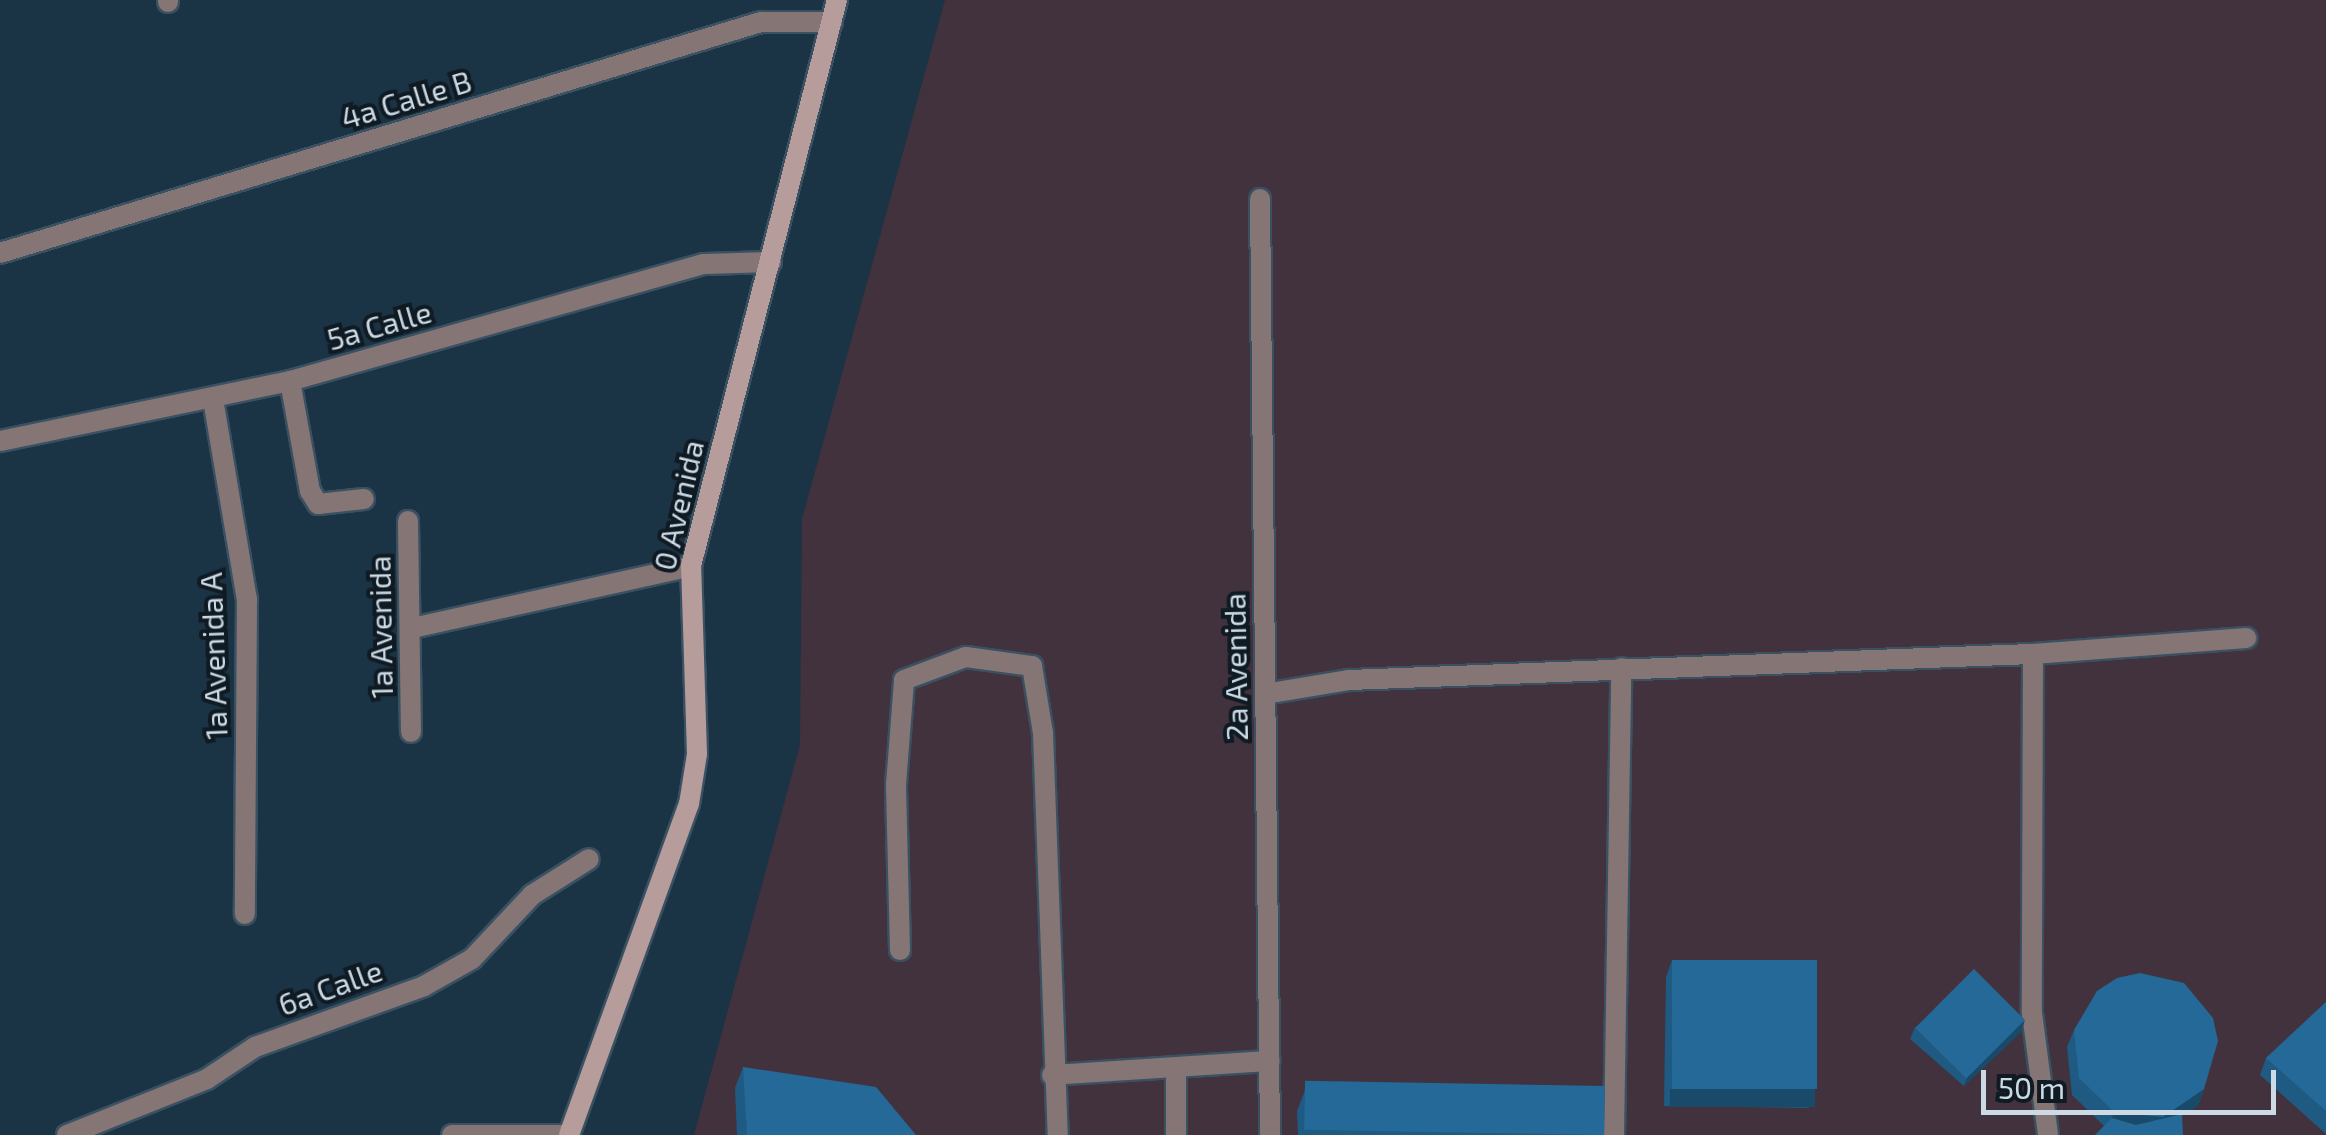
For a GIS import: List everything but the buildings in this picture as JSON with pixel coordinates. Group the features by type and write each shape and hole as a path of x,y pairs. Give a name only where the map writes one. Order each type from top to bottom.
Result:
{"street":[{"name":"0 Avenida","path":"566,1135 689,804 697,754 691,566 838,0"},
{"name":"4a Calle B","path":"0,253 761,22 832,22"},
{"name":"2a Avenida","path":"1260,199 1270,1135"},
{"name":"5a Calle","path":"0,441 290,380 704,264 771,262"},
{"path":"290,380 310,492 318,504 364,499"},
{"name":"1a Avenida A","path":"212,399 247,598 245,914"},
{"name":"1a Avenida","path":"408,522 411,732"},
{"path":"412,628 691,566"},
{"path":"1266,694 1348,680 2034,654 2246,638"},
{"path":"2034,654 2032,1013 2048,1135"},
{"path":"900,950 896,785 904,680 966,656 1032,666 1043,734 1052,1075 1058,1135"},
{"path":"1614,1135 1621,668"},
{"name":"6a Calle","path":"67,1135 206,1078 256,1047 424,986 472,958 532,895 590,859"},
{"path":"1052,1075 1270,1062"},
{"path":"1176,1070 1176,1135"},
{"path":"452,1135 566,1135"}],"shaded area":[{"path":"945,0 2326,0 2326,1135 694,1135 800,745 802,519"}]}
